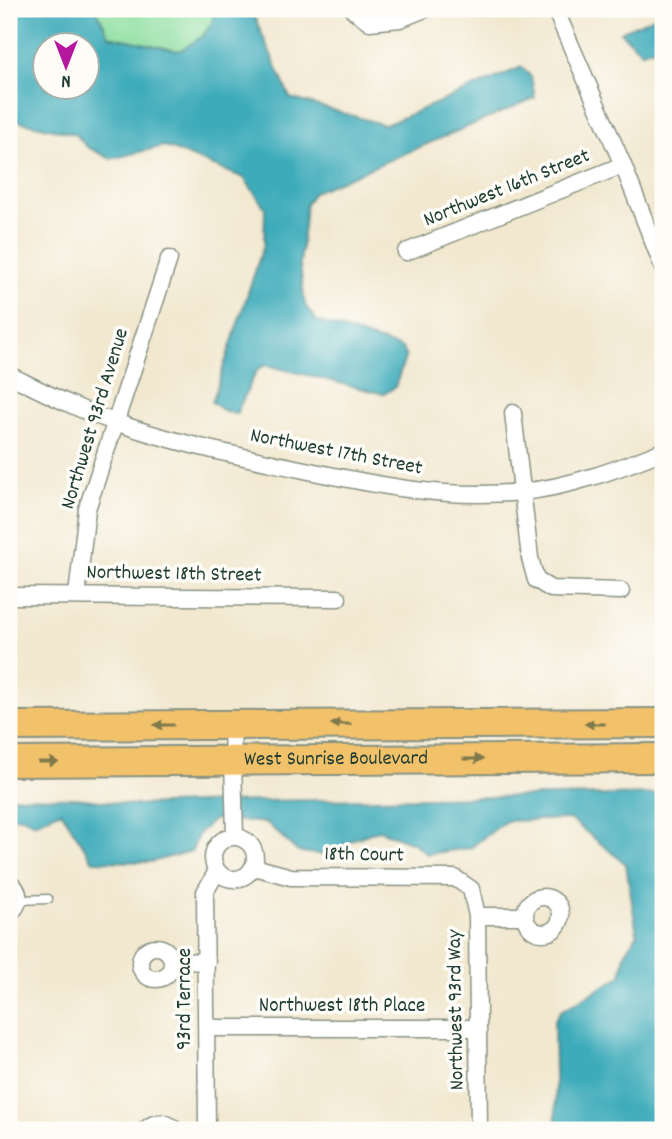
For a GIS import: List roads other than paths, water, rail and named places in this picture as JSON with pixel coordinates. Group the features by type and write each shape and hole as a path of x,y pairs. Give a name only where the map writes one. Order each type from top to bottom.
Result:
{"highway":[{"name":"West Sunrise Boulevard","path":"9,726 663,723"},
{"name":"West Sunrise Boulevard","path":"9,762 663,758"}],"street":[{"path":"352,9 370,22 400,19 425,9"},
{"path":"555,9 662,260"},
{"name":"Northwest 16th Street","path":"407,252 623,165"},
{"name":"Northwest 93rd Avenue","path":"77,595 87,509 169,259"},
{"name":"Northwest 17th Street","path":"9,375 114,422 186,444 383,487 469,495 524,492 603,475 663,451"},
{"path":"513,413 530,558 536,580 551,589 621,591"},
{"name":"Northwest 18th Street","path":"9,596 338,598"},
{"path":"232,724 235,830 253,847 256,860 250,873 237,879 223,876 217,870 213,858 214,851 222,840 235,830"},
{"name":"18th Court","path":"254,867 291,877 455,878 471,889"},
{"name":"93rd Terrace","path":"207,1130 205,892 217,870"},
{"path":"9,882 16,888 19,900 9,914"},
{"name":"Northwest 93rd Way","path":"471,889 477,916 479,1130"},
{"path":"477,916 525,916"},
{"path":"173,962 207,961"},
{"name":"Northwest 18th Place","path":"207,1028 478,1028"},
{"path":"145,1130 160,1122 175,1130"}],"lane":[{"path":"19,900 48,899"}],"water":[{"path":"9,9 96,9 109,36 179,51 203,36 214,19 210,9 251,9 290,98 385,125 522,67 531,77 535,98 314,192 306,204 300,265 305,305 317,321 402,348 406,355 395,387 384,394 266,365 257,370 236,414 223,410 212,402 264,244 265,208 244,178 164,146 111,159 87,147 75,134 9,119"},
{"path":"663,13 663,45 642,52 620,32"},
{"path":"663,794 663,1130 556,1130 554,1021 561,1011 621,976 625,954 637,934 626,864 570,819 506,821 470,848 427,854 413,843 379,830 354,839 328,855 298,852 267,823 215,819 199,833 192,851 151,862 93,861 61,811 35,823 22,817 9,817 9,797 76,798 134,805"}]}
